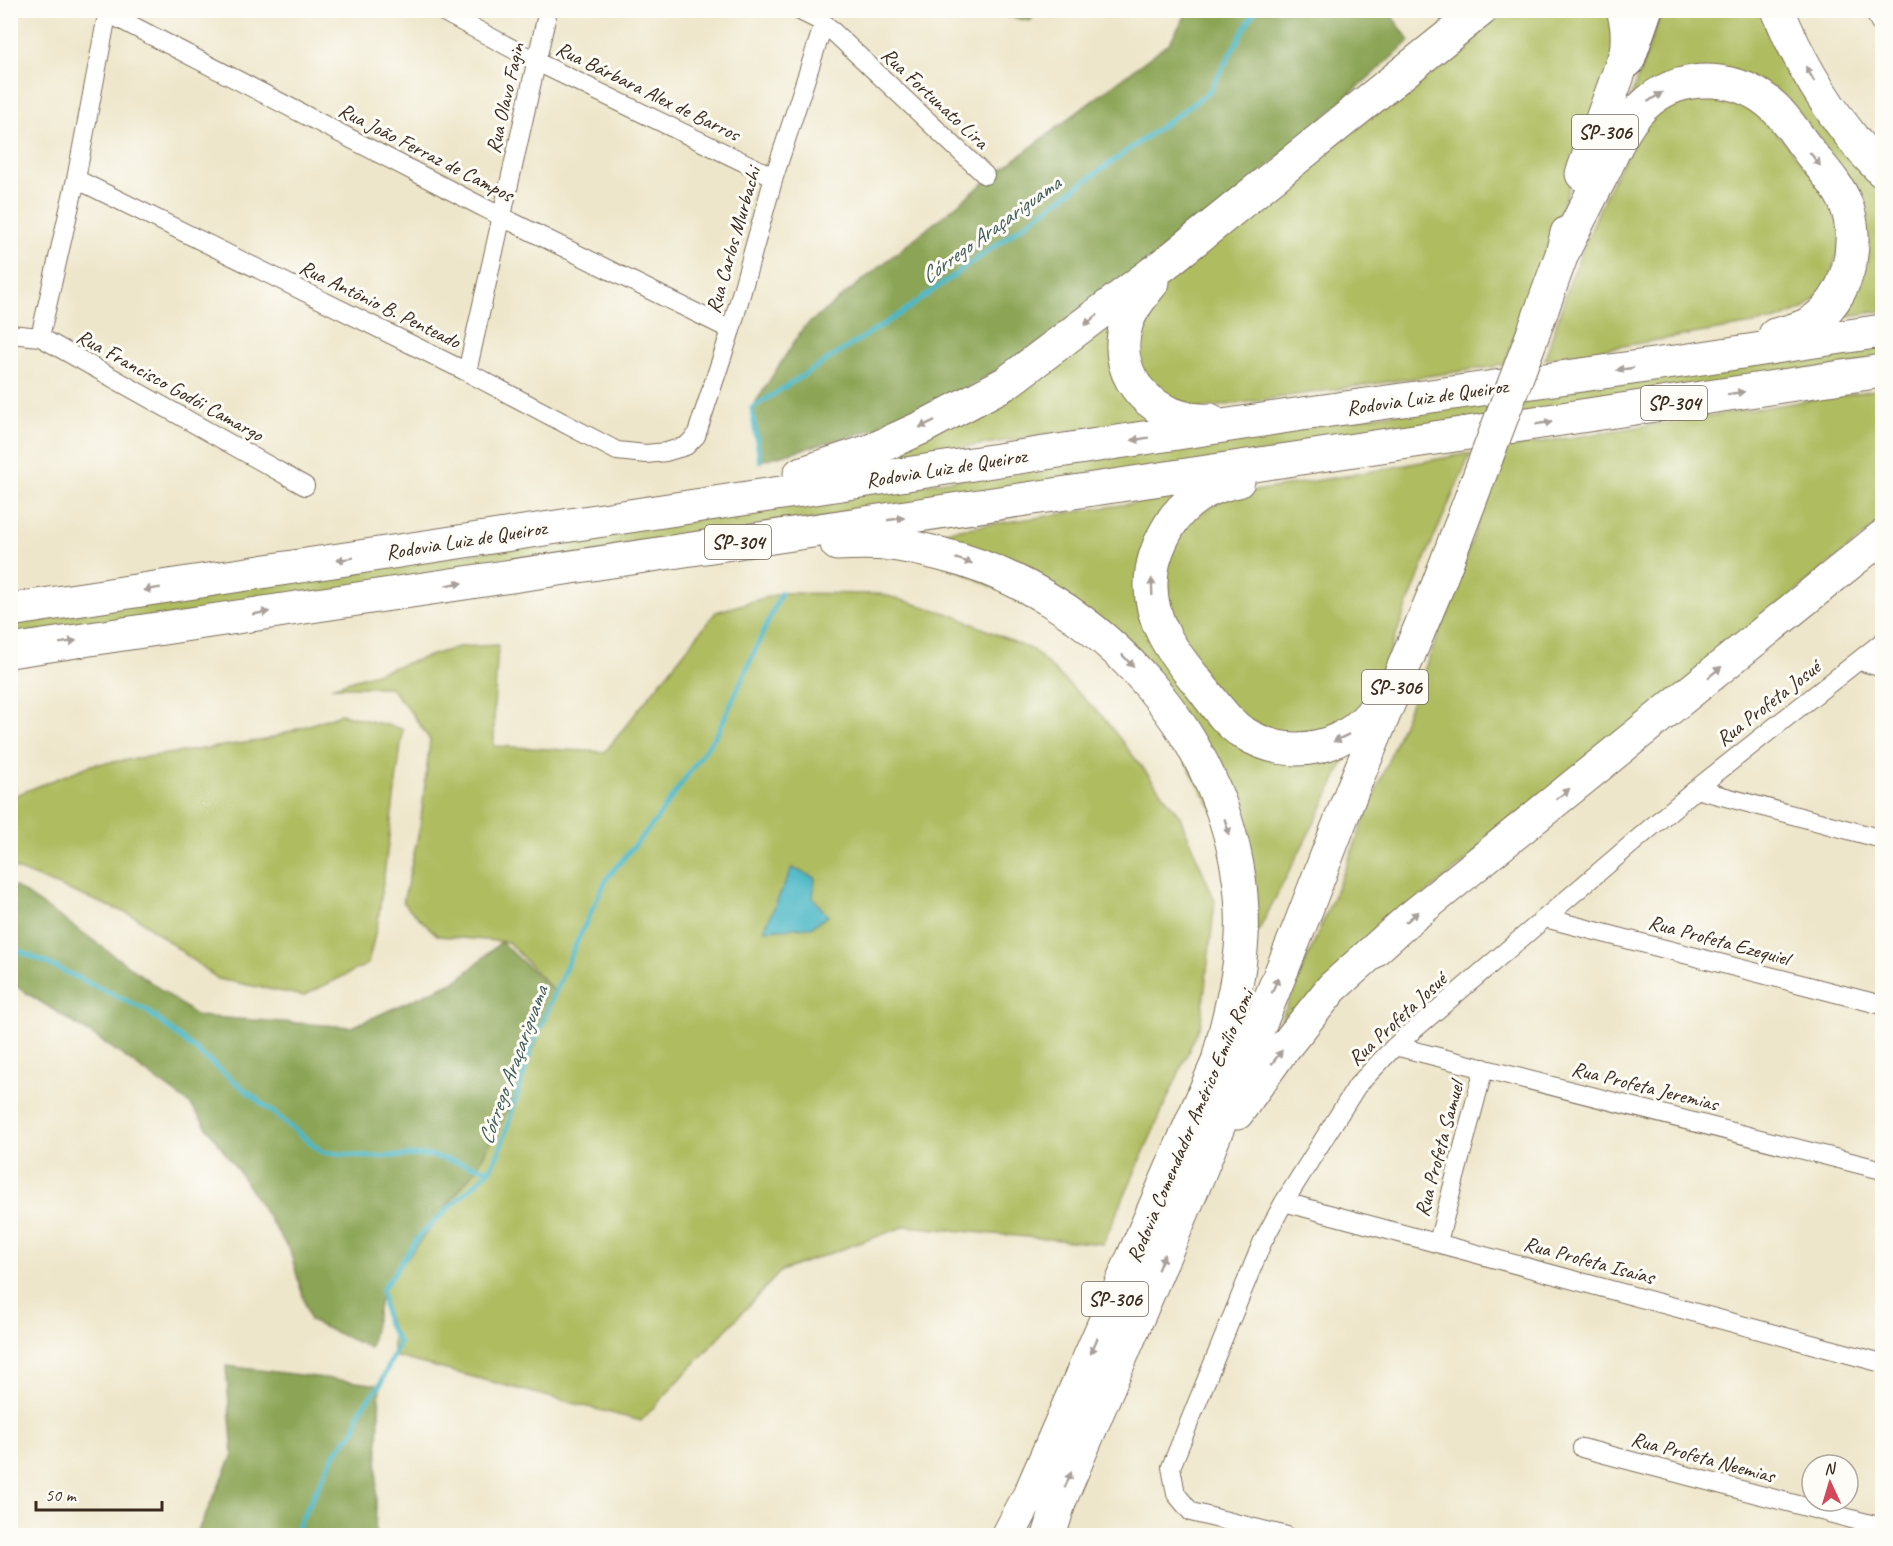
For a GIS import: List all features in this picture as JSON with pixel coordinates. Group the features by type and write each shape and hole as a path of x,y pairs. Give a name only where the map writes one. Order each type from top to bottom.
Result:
{"highway":[{"path":"430,546 793,476 870,451 943,417 1006,383 1171,259 1481,10"},
{"path":"1562,254 1580,180 1626,53 1628,37 1623,10"},
{"path":"1778,10 1789,39 1819,91 1851,138 1882,171"},
{"path":"1562,254 1628,125 1649,100 1675,87 1703,81 1717,81 1739,86 1758,95 1774,108 1845,200 1851,222 1853,244 1849,265 1841,286 1829,306 1809,323 1779,334 1682,361"},
{"name":"Rodovia Comendador Américo Emílio Romi","path":"1049,1536 1065,1489 1198,1176 1437,585 1476,445 1534,331 1562,254"},
{"path":"1171,259 1139,299 1125,328 1126,365 1130,379 1137,390 1147,400 1169,413 1198,421 1302,414"},
{"name":"Rodovia Luiz de Queiroz","path":"10,610 1302,414 1882,331"},
{"name":"Rodovia Luiz de Queiroz","path":"10,651 593,563 1476,445 1882,371"},
{"path":"1437,585 1380,702 1363,724 1346,737 1322,746 1292,749 1265,744 1241,731 1222,712 1173,652 1161,629 1154,608 1151,585 1160,542 1171,523 1186,505 1226,483 1476,445"},
{"path":"1198,1176 1243,1103 1332,988 1409,919 1882,537"},
{"path":"593,563 808,545 892,544 922,549 969,562 1014,580 1060,606 1101,636 1144,679 1173,715 1201,762 1221,806 1226,823 1240,884 1243,936 1234,992 1218,1061"},
{"name":"Rodovia Comendador Américo Emílio Romi","path":"1008,1536 1031,1492 1280,920 1353,788"}],"main road":[{"name":"Rodovia Comendador Américo Emílio Romi","path":"1562,254 1648,10"}],"street":[{"name":"Rua Bárbara Alex de Barros","path":"440,10 537,62 774,177"},
{"name":"Rua Olavo Fagin","path":"467,372 548,10"},
{"name":"Rua Fortunato Lira","path":"798,10 824,23 985,175"},
{"path":"1873,10 1882,26"},
{"path":"39,338 76,179 106,11"},
{"name":"Rua João Ferraz de Campos","path":"106,11 502,217 731,330"},
{"name":"Rua Carlos Murbachi","path":"666,452 686,446 696,436 731,330 774,177 824,23"},
{"name":"Rua Antônio B. Penteado","path":"76,179 467,372 617,451 646,454 666,452"},
{"name":"Rua Francisco Godói Camargo","path":"10,334 39,338 305,486"},
{"name":"Rua Profeta Josué","path":"1287,1536 1191,1512 1176,1494 1172,1467 1262,1243 1284,1202 1357,1086 1395,1046 1696,789 1882,642"},
{"path":"1859,661 1882,668"},
{"path":"1696,789 1882,839"},
{"name":"Rua Profeta Ezequiel","path":"1545,918 1882,1005"},
{"name":"Rua Profeta Jeremias","path":"1395,1046 1882,1170"},
{"name":"Rua Profeta Samuel","path":"1438,1242 1484,1068"},
{"name":"Rua Profeta Isaías","path":"1284,1202 1882,1363"},
{"name":"Rua Profeta Neemias","path":"1582,1448 1882,1527"}],"green space":[{"path":"1038,10 1030,21 981,11"},
{"path":"1188,11 1388,11 1410,41 1170,253 1073,325 919,417 760,461 752,408 803,328 989,179 1170,42"},
{"path":"1500,11 1615,11 1617,56 1504,365 1192,410 1146,382 1134,334 1154,295 1208,247"},
{"path":"1662,11 1769,11 1882,180 1882,311 1827,319 1860,240 1760,85 1629,102"},
{"path":"1683,95 1731,97 1763,116 1828,195 1842,236 1828,285 1805,308 1777,320 1545,359 1571,278 1605,196 1644,119"},
{"path":"1112,319 1151,419 920,454 914,458 864,465"},
{"path":"1882,339 1882,360 11,640 11,623"},
{"path":"1882,389 1882,521 1411,906 1261,1067 1343,874 1442,625 1504,448"},
{"path":"1471,453 1432,542 1368,707 1316,740 1252,731 1169,635 1164,565 1181,526 1230,495"},
{"path":"1187,495 1143,566 1233,737 1354,740 1321,810 1250,947 1244,865 1122,649 893,539"},
{"path":"781,593 881,594 953,615 1034,651 1103,717 1179,815 1215,901 1201,1023 1103,1244 906,1226 781,1271 641,1421 393,1356 393,1333 385,1309 382,1290 477,1167 555,992 508,942 438,936 403,903 420,827 430,740 390,687 331,687 458,647 498,645 494,746 605,752 716,612"},
{"path":"341,714 403,729 378,921 368,964 303,996 218,979 136,917 11,867 11,797 91,765 265,740"},
{"path":"10,886 16,887 82,932 197,1016 352,1027 459,979 501,942 555,992 518,1091 477,1167 382,1290 370,1348 310,1321 290,1251 239,1172 191,1105 105,1043 11,983"},
{"path":"226,1366 380,1385 375,1535 196,1535 233,1455"}],"water":[{"path":"792,868 815,878 813,898 828,916 811,927 764,930"}],"waterway":[{"name":"Córrego Araçariguama","path":"760,461 752,408 903,312 1209,92 1255,10"},
{"name":"Córrego Araçariguama","path":"296,1536 296,1530 335,1453 354,1431 361,1408 380,1385 399,1343 386,1321 382,1290 420,1235 490,1170 501,1147 532,1047 607,878 656,820 719,730 781,593"},
{"path":"10,947 146,1010 322,1152 367,1157 428,1155 490,1170"}]}
